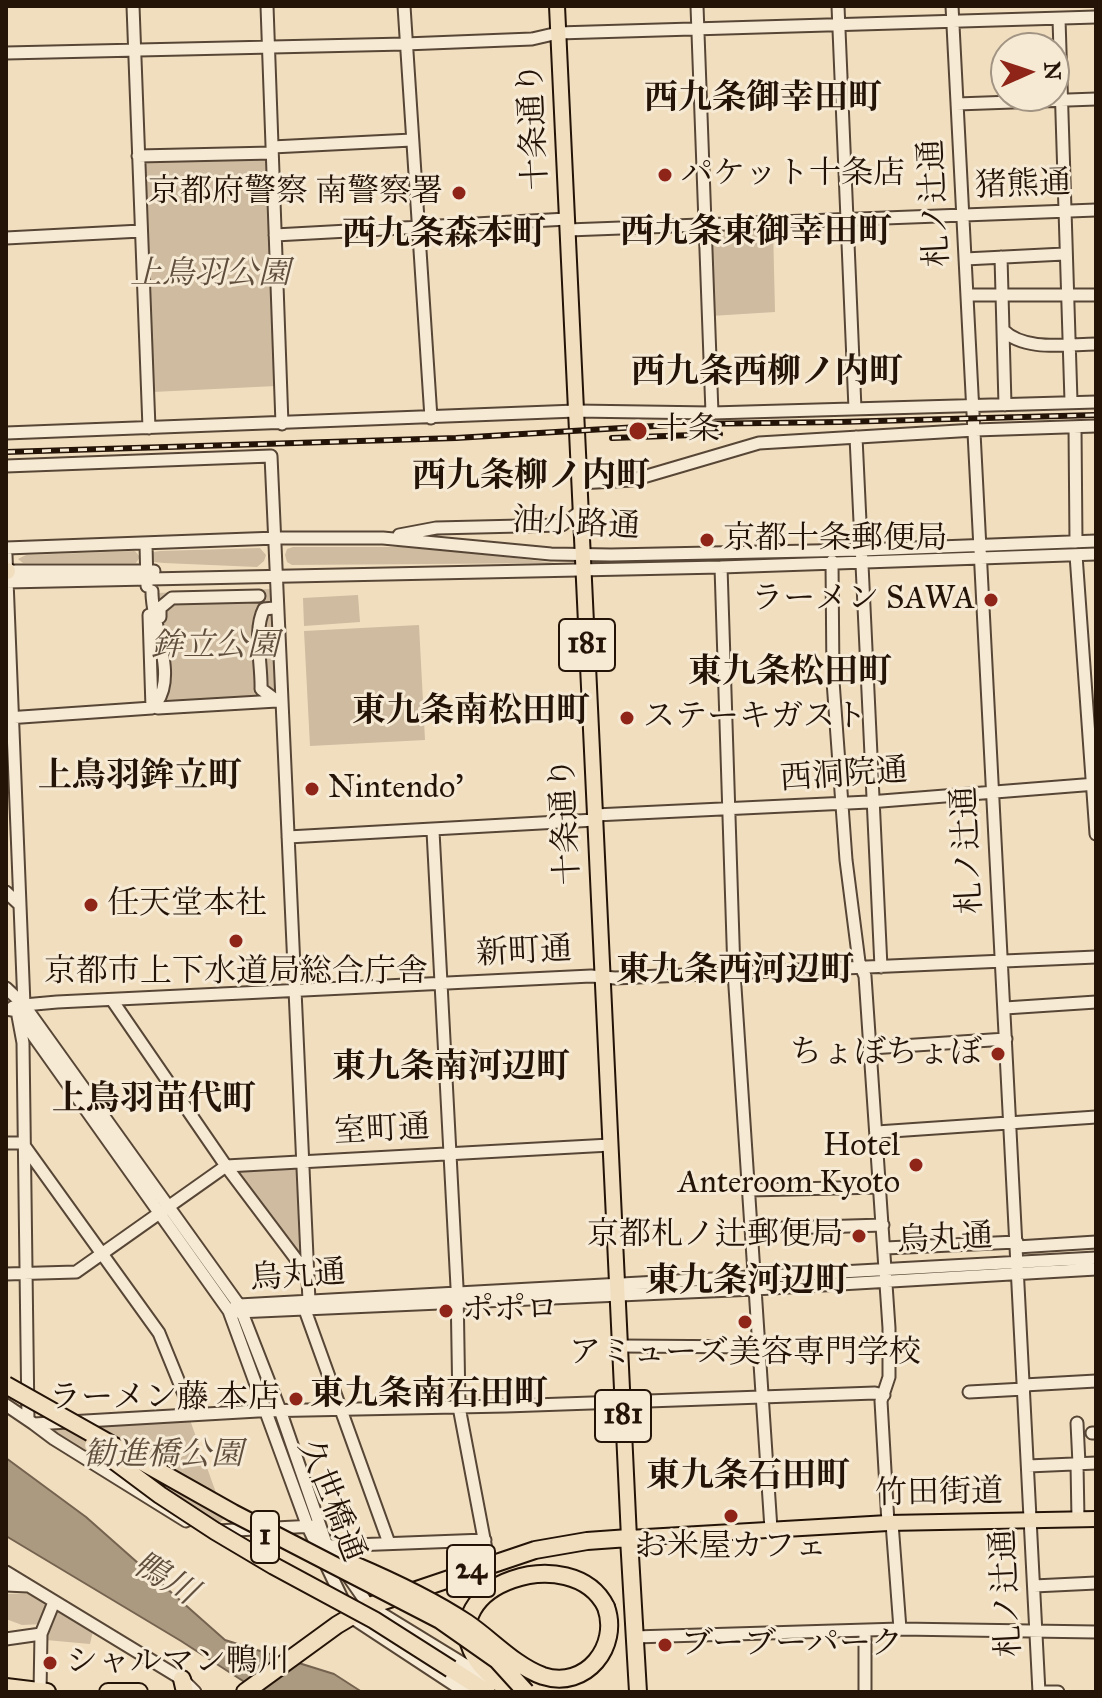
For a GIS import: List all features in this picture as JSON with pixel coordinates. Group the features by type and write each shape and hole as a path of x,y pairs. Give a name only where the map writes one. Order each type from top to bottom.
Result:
{"highway":[{"name":"1","path":"6,1388 68,1428 436,1627 490,1664 517,1692"},
{"name":"1","path":"6,1388 233,1513 460,1632 497,1660 526,1692"},
{"path":"68,1428 142,1483 215,1531 374,1620 487,1692"},
{"path":"233,1513 412,1591 468,1624 519,1663 543,1676 562,1678 575,1675 595,1663 609,1638 606,1607 588,1585 557,1575 520,1577 502,1583 482,1596 473,1608 469,1621 471,1648 481,1665 510,1692"},
{"path":"629,1538 635,1692"},
{"name":"竹田街道","path":"245,1692 369,1606 535,1550 629,1538"},
{"path":"6,1687 47,1692"},
{"path":"108,1692 139,1692"}],"main road":[{"name":"十条通り","path":"557,6 629,1538"},
{"name":"竹田街道","path":"629,1538 890,1523 1096,1519"}],"street":[{"path":"133,6 149,428"},
{"path":"267,6 282,424"},
{"path":"404,6 431,418"},
{"path":"697,6 712,413"},
{"path":"838,6 855,409"},
{"name":"札ノ辻通","path":"952,6 1039,1692"},
{"path":"6,53 405,44 532,39 558,33 1096,17"},
{"path":"1059,19 1059,32"},
{"path":"1070,100 1096,99"},
{"path":"957,104 990,103"},
{"path":"1060,112 1071,401"},
{"path":"138,156 412,140"},
{"name":"猪熊通","path":"275,235 418,227 705,224 1096,210"},
{"path":"6,238 141,231"},
{"path":"965,259 1064,254"},
{"path":"1001,257 1005,405"},
{"path":"967,295 1096,295"},
{"path":"1003,330 1027,342 1096,344"},
{"path":"6,433 576,411 712,413 1096,402"},
{"path":"579,483 633,480 759,443 1096,426"},
{"path":"1075,427 1076,542"},
{"path":"856,437 881,967"},
{"path":"6,466 271,456 279,577 307,1306 389,1543"},
{"path":"383,538 436,528 562,525 581,511"},
{"name":"油小路通","path":"6,548 277,538 383,538 583,562 721,567 832,561 980,544 1096,541"},
{"path":"9,718 152,708 146,544"},
{"name":"油小路通","path":"6,577 279,577 583,562 1096,554"},
{"path":"6,555 9,718 20,905 16,1008 23,1043 31,1421"},
{"path":"1076,555 1096,834"},
{"path":"832,561 833,681 850,901 865,976 885,1248 890,1361 881,1401 900,1629"},
{"path":"721,567 734,972 771,1529"},
{"path":"152,591 155,624 161,636 164,692 157,702 158,708 277,701 261,689 262,673 258,661 261,616 269,608 259,592 172,598 160,608 161,636"},
{"name":"西洞院通","path":"288,837 433,831 595,817 1094,784"},
{"path":"433,831 458,1298 459,1407 489,1565"},
{"path":"6,892 20,905"},
{"name":"新町通","path":"16,1008 295,989 1096,957"},
{"name":"久世橋通","path":"6,988 16,1008 237,1310 280,1410 314,1526 369,1606"},
{"path":"112,1000 226,1166 308,1275"},
{"name":"久世橋通","path":"6,1002 16,1008"},
{"path":"1005,1008 1096,1002"},
{"path":"871,1048 1006,1039"},
{"path":"877,1132 1096,1117"},
{"path":"6,1143 23,1143"},
{"path":"23,1143 159,1333 192,1414"},
{"name":"室町通","path":"226,1166 610,1145"},
{"path":"6,1274 76,1272 226,1166"},
{"path":"749,1190 880,1187"},
{"path":"751,1229 883,1225"},
{"path":"885,1248 1096,1242"},
{"name":"烏丸通","path":"1018,1268 1096,1258"},
{"name":"烏丸通","path":"237,1310 617,1289 755,1275 1096,1269"},
{"name":"烏丸通","path":"617,1289 755,1289 885,1275"},
{"name":"久世橋通","path":"237,1310 267,1411 351,1617"},
{"path":"620,1346 760,1347"},
{"path":"969,1392 1096,1381"},
{"path":"31,1421 280,1410 884,1395"},
{"path":"6,1405 54,1439 198,1529 224,1531 314,1526"},
{"path":"1077,1423 1078,1519"},
{"path":"1028,1466 1096,1463"},
{"path":"327,1546 485,1540"},
{"path":"6,1572 195,1692"},
{"path":"1034,1586 1096,1583"},
{"path":"6,1585 29,1586"},
{"path":"40,1692 41,1634 54,1602"},
{"path":"369,1606 510,1692"},
{"path":"351,1617 465,1692"},
{"path":"634,1637 900,1629 1096,1632"},
{"path":"865,1632 865,1692"},
{"path":"6,1639 41,1634"},
{"path":"1039,1692 1058,1692"}],"green space":[{"name":"上鳥羽公園","path":"268,159 276,386 153,392 145,163 148,160"},
{"path":"773,226 775,312 711,316 707,231 711,227"},
{"path":"425,547 555,563 292,565 285,555 287,549"},
{"path":"260,548 266,555 257,567 154,562 152,556 160,551"},
{"path":"135,551 140,557 136,563 23,563 18,559 26,555"},
{"name":"鉾立公園","path":"271,589 275,699 171,704 160,699 156,593"},
{"path":"358,595 360,622 304,626 303,598"},
{"path":"419,625 425,740 310,746 304,631"},
{"path":"293,1167 298,1172 302,1255 298,1258 239,1176 241,1171"},
{"name":"勧進橋公園","path":"190,1420 225,1518 215,1527 170,1506 49,1429 50,1426"},
{"path":"33,1593 46,1601 42,1624 22,1625 6,1619 6,1594"},
{"path":"59,1610 93,1631 90,1644 46,1640 53,1611"}],"shaded area":[{"path":"6,1458 86,1517 225,1640 334,1674 362,1692 260,1692 6,1536"}],"railway":[{"path":"6,452 456,438 688,424 1096,415"},
{"path":"612,438 720,434"}],"place":[{"name":"パケット十条店","path":"665,175"},
{"name":"京都府警察 南警察署","path":"459,193"},
{"name":"十条","path":"638,431"},
{"name":"京都十条郵便局","path":"707,540"},
{"name":"ラーメン SAWA","path":"991,600"},
{"name":"ステーキガスト","path":"627,718"},
{"name":"Nintendo’","path":"312,789"},
{"name":"任天堂本社","path":"91,905"},
{"name":"京都市上下水道局総合庁舎","path":"236,941"},
{"name":"ちょぼちょぼ","path":"998,1054"},
{"name":"Hotel Anteroom Kyoto","path":"916,1165"},
{"name":"京都札ノ辻郵便局","path":"859,1236"},
{"name":"ポポロ","path":"446,1311"},
{"name":"アミューズ美容専門学校","path":"745,1322"},
{"name":"ラーメン藤 本店","path":"296,1399"},
{"name":"お米屋カフェ","path":"731,1516"},
{"name":"ブーブーパーク","path":"665,1645"},
{"name":"シャルマン鴨川","path":"50,1663"}],"district":[{"name":"西九条御幸田町","path":"763,100"},
{"name":"西九条東御幸田町","path":"756,234"},
{"name":"西九条森本町","path":"444,236"},
{"name":"西九条西柳ノ内町","path":"767,374"},
{"name":"西九条柳ノ内町","path":"531,478"},
{"name":"東九条松田町","path":"790,674"},
{"name":"東九条南松田町","path":"471,713"},
{"name":"上鳥羽鉾立町","path":"140,778"},
{"name":"東九条西河辺町","path":"735,972"},
{"name":"東九条南河辺町","path":"451,1069"},
{"name":"上鳥羽苗代町","path":"154,1101"},
{"name":"東九条河辺町","path":"747,1283"},
{"name":"東九条南石田町","path":"429,1396"},
{"name":"東九条石田町","path":"748,1478"}],"water label":[{"name":"鴨川","path":"164,1580"}]}
